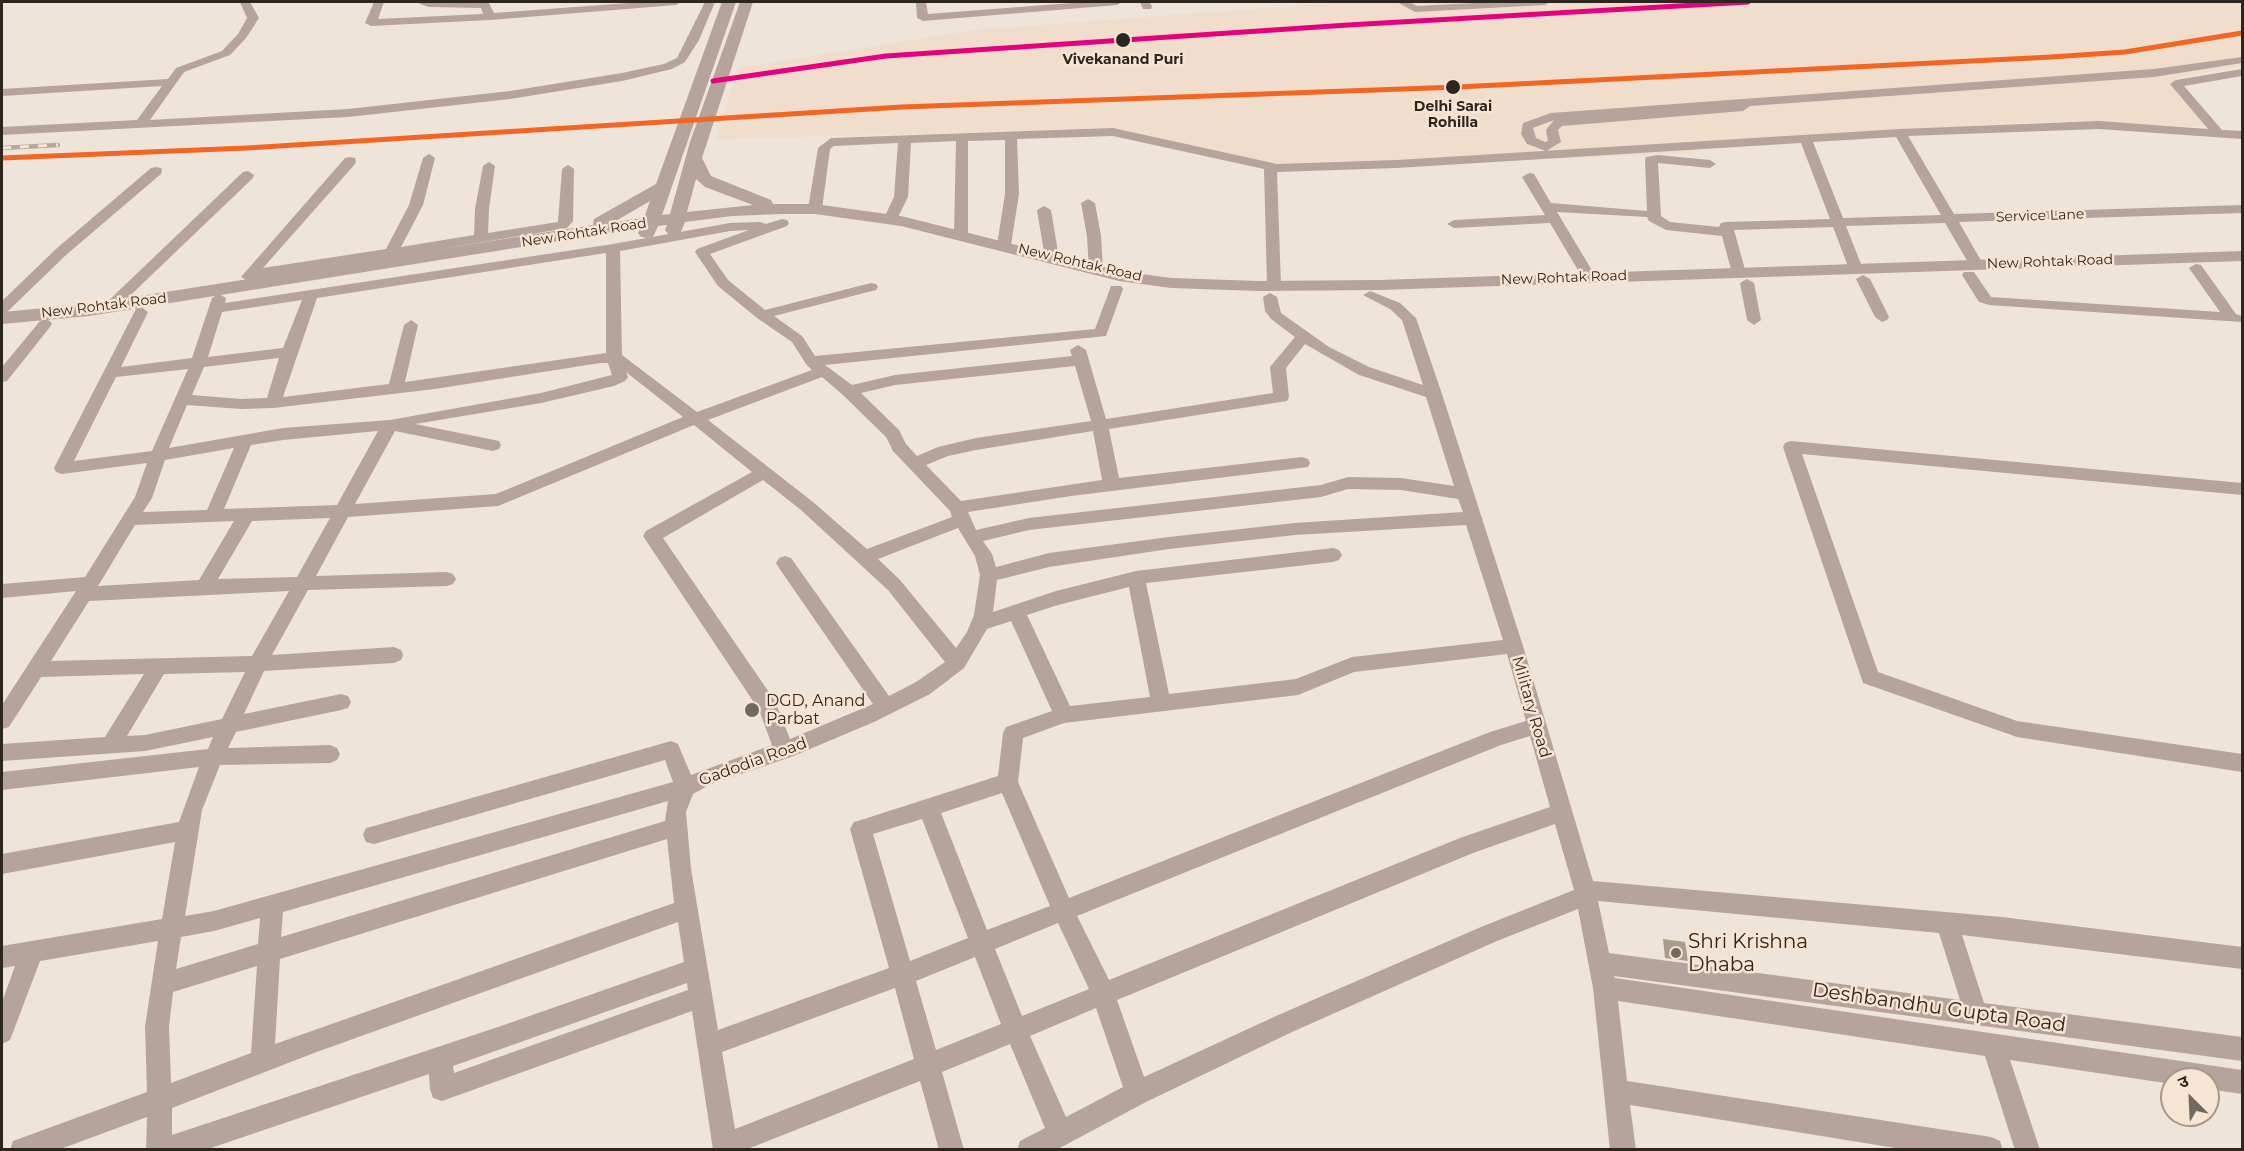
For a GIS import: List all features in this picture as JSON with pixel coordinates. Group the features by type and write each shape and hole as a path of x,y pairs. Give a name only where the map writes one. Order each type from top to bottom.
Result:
{"main road":[{"path":"649,228 729,2"},
{"path":"675,225 696,150 747,2"},
{"path":"696,150 704,179 779,219"},
{"path":"582,232 635,205 664,186"},
{"name":"New Rohtak Road","path":"779,219 815,209 890,220 961,235 1119,276 1272,291 1370,295 1973,270 2242,255"},
{"name":"New Rohtak Road","path":"2,318 228,293 675,225 732,211 890,232 1116,289 1172,295 1589,277 1743,278"},
{"name":"New Rohtak Road","path":"2,328 141,312 228,293 582,232 649,228"},
{"name":"New Rohtak Road","path":"1973,270 2242,267"}],"street":[{"path":"141,123 180,70 231,49 253,18 245,2"},
{"path":"379,2 371,23 490,17 676,2"},
{"path":"424,2 484,5 490,17"},
{"path":"2,131 380,110 510,95 660,69 675,64 685,57 710,2"},
{"path":"921,2 923,18 1117,2"},
{"path":"1402,2 1415,9 1545,2"},
{"path":"1747,102 1743,107 1558,123 1552,130 1555,142 1546,147 1531,141 1527,134 1527,126 1551,117 1747,102 2154,73 2242,60"},
{"path":"2218,134 2176,84 2238,74 2242,85"},
{"path":"2,92 170,82"},
{"path":"815,209 824,148 828,143 1113,132 1270,168 1397,164 1805,138 2099,125 2242,135"},
{"path":"1900,133 1949,219 1984,299 2238,319"},
{"path":"1004,245 1012,194 1011,135"},
{"path":"961,235 962,137"},
{"path":"1805,138 1837,222 1882,317"},
{"path":"890,220 901,197 905,140"},
{"path":"391,252 416,205 429,158"},
{"path":"1710,164 1651,160 1654,218 1666,226 1728,232 1754,320"},
{"path":"2,721 131,519 142,498 228,293 350,162"},
{"path":"481,238 482,208 489,166"},
{"path":"1270,168 1272,311 1304,336 1350,365 1434,394"},
{"path":"228,293 391,252 565,224 568,169"},
{"path":"2,309 61,252 156,171"},
{"path":"110,307 248,175"},
{"path":"1529,177 1589,277"},
{"path":"1088,203 1094,236 1093,269"},
{"name":"Service Lane","path":"1728,232 1726,225 2242,209"},
{"path":"1044,210 1052,258"},
{"path":"1454,224 1551,213 1644,214"},
{"path":"1077,215 1093,269"},
{"path":"228,293 312,293 613,248 779,219"},
{"name":"Gadodia Road","path":"725,1147 695,969 676,827 676,812 686,788 704,778 784,751 886,707 923,688 957,663 968,648 980,624 988,575 983,554 971,538 960,514 899,447 893,434 849,391 817,366 797,339 762,315 723,283 702,252 779,219"},
{"path":"141,312 62,468 158,456 299,432 390,425 541,398 614,381 620,377 614,357 613,248"},
{"path":"2196,268 2238,319"},
{"path":"762,315 871,287"},
{"path":"131,519 341,512 498,500 817,366 1101,333 1116,289"},
{"path":"273,403 289,352 312,293"},
{"name":"Military Road","path":"1370,295 1395,306 1409,318 1514,646 1586,893 1605,988 1623,1149"},
{"path":"2,377 45,324"},
{"path":"396,389 411,326"},
{"path":"914,464 944,452 976,444 1281,397 1278,367 1304,336"},
{"path":"1074,337 1100,425 1112,486"},
{"path":"111,373 289,352"},
{"path":"182,399 241,404 273,403 396,389 614,357 643,376 765,472 865,557 894,585 957,663"},
{"path":"849,391 896,380 1081,360"},
{"path":"390,425 493,445"},
{"path":"159,1149 160,1100 157,1027 162,984 192,810 203,780 258,664 390,425"},
{"path":"213,516 245,441"},
{"path":"2242,489 1791,447 1870,677 2017,729 2242,763"},
{"path":"865,557 960,514 1112,486 1302,464"},
{"path":"765,472 652,536 768,707 784,751"},
{"path":"971,538 1029,524 1321,491 1348,483 1401,484 1465,494"},
{"path":"204,587 247,514"},
{"path":"988,575 1049,560 1158,544 1295,529 1473,518"},
{"path":"980,624 1056,598 1136,578 1206,568 1333,555"},
{"path":"785,563 886,707"},
{"path":"1136,578 1161,703"},
{"path":"2,591 302,585 447,579"},
{"path":"1016,611 1064,715"},
{"path":"1137,1093 1103,993 1063,910 1008,782 1013,733 1064,715 1298,687 1352,665 1514,646"},
{"path":"36,669 258,664 394,655"},
{"path":"111,746 159,666"},
{"path":"2,753 145,742 341,702"},
{"path":"709,1045 901,975 1497,738 1536,726"},
{"path":"2,957 171,930 272,906 686,788 672,750 374,835"},
{"path":"2,781 215,757 330,754"},
{"path":"952,1149 861,829 1008,782"},
{"path":"928,807 1015,1029 1060,1133"},
{"path":"725,1147 1468,845 1562,812"},
{"path":"162,984 676,827"},
{"path":"2,864 188,830"},
{"path":"1029,1149 1137,1093 1284,1024 1586,893 1947,923 2242,958"},
{"path":"262,1061 272,906"},
{"path":"22,1149 686,909"},
{"path":"1947,923 1976,1013"},
{"path":"2,1032 32,952"},
{"name":"Deshbandhu Gupta Road","path":"1600,963 2242,1049"},
{"path":"166,1149 441,1058 695,969"},
{"name":"Deshbandhu Gupta Road","path":"1605,988 2242,1082"},
{"path":"441,1058 442,1089 700,997"},
{"path":"1994,1046 2028,1149"},
{"path":"1616,1090 1927,1144 1991,1149"}],"shaded area":[{"path":"1346,2 2242,2 2242,66 2176,78 2212,127 2052,121 1701,142 1694,153 1333,168 1243,162 1121,129 716,139 738,68 974,30"}],"building":[{"name":"Shri Krishna Dhaba","path":"1663,939 1685,942 1688,961 1665,958"}],"railway":[{"path":"2,148 58,145"}],"transit line":[{"path":"713,81 886,56 1348,25 1748,2"},
{"path":"2,158 247,148 902,107 1458,87 2051,57 2125,52 2242,33"}],"place":[{"name":"Vivekanand Puri","path":"1123,40"},
{"name":"Delhi Sarai Rohilla","path":"1453,87"},
{"name":"DGD, Anand Parbat","path":"752,710"},
{"name":"Shri Krishna Dhaba","path":"1676,953"}]}
